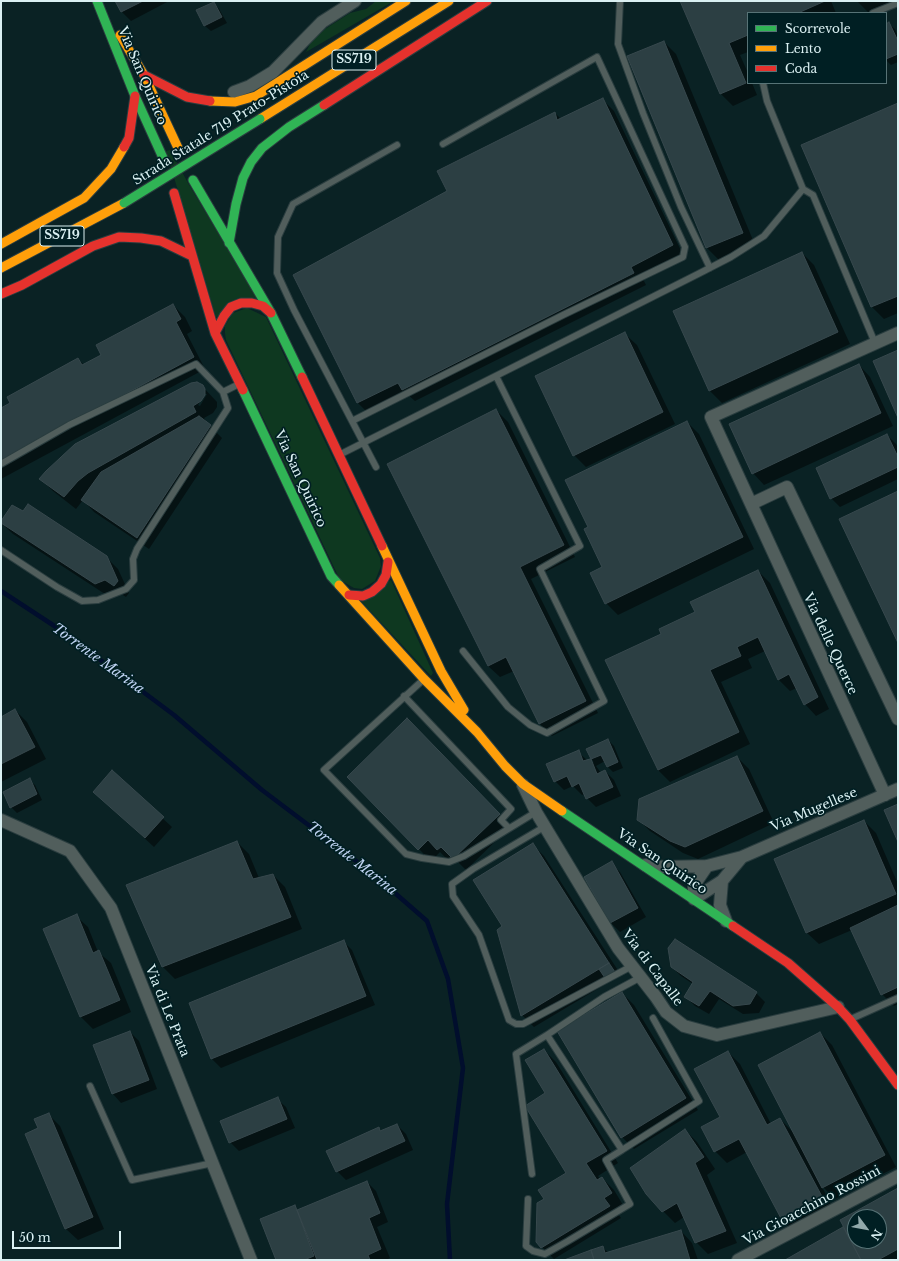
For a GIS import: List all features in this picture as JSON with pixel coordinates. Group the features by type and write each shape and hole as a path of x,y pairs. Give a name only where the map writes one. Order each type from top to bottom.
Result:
{"main road":[{"name":"Via San Quirico","path":"99,1 144,75 179,150"},
{"name":"Via San Quirico","path":"99,1 136,96 164,160"},
{"path":"144,75 187,97 210,101 235,102 256,96 406,1"},
{"name":"Strada Statale 719 Prato-Pistoia","path":"1,268 124,203 449,1"},
{"path":"229,243 236,204 243,178 251,162 262,148 289,127 487,1"},
{"path":"1,244 84,198 111,169 129,138 136,96"},
{"name":"Via San Quirico","path":"193,180 271,313 441,671 477,732"},
{"name":"Via San Quirico","path":"174,193 215,333 331,576 424,679 477,732 505,766 523,784 788,963 812,982 838,1007"},
{"path":"1,294 22,285 93,246 119,237 161,241 192,256"},
{"path":"215,333 224,316 231,307 240,303 252,302 263,306 271,313"},
{"path":"349,595 363,596 372,592 381,584 386,575 388,562"},
{"path":"838,1007 850,1020 898,1085"}],"street":[{"path":"210,101 250,86 273,72 322,22 355,1"},
{"name":"Via delle Querce","path":"885,795 711,417 898,333"},
{"path":"751,504 787,487 898,719"},
{"name":"Via di Capalle","path":"523,784 544,827 614,942 666,1012 684,1026 717,1035 838,1007"},
{"name":"Via Mugellese","path":"642,865 664,867 707,866 742,857 898,789"},
{"name":"Via di Le Prata","path":"1,820 70,851 111,908 251,1260"},
{"name":"Via Mugellese","path":"694,899 722,881 742,857"},
{"path":"694,899 694,885 707,866"},
{"path":"722,881 720,905 726,921"},
{"name":"Via Gioacchino Rossini","path":"738,1260 898,1176"}],"lane":[{"path":"620,1 618,44 646,120 681,207 710,268"},
{"path":"876,12 898,3"},
{"path":"352,421 563,315 683,257 685,247 597,57 443,144"},
{"path":"763,84 767,101 804,189 812,195 875,343"},
{"path":"376,467 294,310 277,273 278,237 293,204 397,145"},
{"path":"338,455 730,257 764,236 804,189"},
{"path":"1,464 69,426 196,364 223,392 228,408 137,549 133,559 134,580 126,589 98,600 82,601 57,587 1,550"},
{"path":"463,651 508,706 530,725 546,733 604,701 540,569 580,546 496,376"},
{"path":"223,392 240,384"},
{"path":"424,679 324,770 406,854 449,862 464,856 536,812"},
{"path":"404,696 511,809 502,820 509,828"},
{"path":"544,827 473,869 452,884 453,896 479,935 508,1020 516,1024 523,1024 632,966"},
{"path":"532,1174 516,1054 604,997 641,977"},
{"path":"850,1020 898,998"},
{"path":"528,1199 526,1246 533,1251 545,1254 568,1242 630,1204 606,1160 698,1101 653,1018"},
{"path":"547,1035 622,1150"},
{"path":"90,1086 132,1180 213,1163"}],"green space":[{"path":"376,1 394,1 306,52 311,42 325,29 350,13 366,9"},
{"path":"170,150 188,183 258,299 216,317 166,151"},
{"path":"247,308 266,317 380,558 381,566 375,581 362,589 354,588 340,580 226,340 225,326 233,313"},
{"path":"391,580 433,673 431,676 360,600"}],"building":[{"path":"115,1 143,1 121,12"},
{"path":"680,1 825,1 800,12 747,12 747,35 729,43 746,83 720,94"},
{"path":"214,2 222,17 204,26 196,10"},
{"path":"889,22 898,41 898,54 887,59 887,23"},
{"path":"664,41 743,233 706,248 627,56"},
{"path":"603,98 673,245 631,267 634,273 402,390 398,383 357,403 293,275 447,191 437,171 555,112 557,120"},
{"path":"898,103 898,296 871,307 801,145"},
{"path":"802,252 838,332 709,391 673,311"},
{"path":"173,304 181,319 176,322 194,357 1,461 1,408 10,403 7,397 78,358 82,365 101,355 96,345"},
{"path":"625,332 663,412 573,456 535,376"},
{"path":"898,350 898,418 873,361"},
{"path":"859,364 881,413 752,474 729,424"},
{"path":"197,382 203,385 205,395 201,401 193,406 196,412 88,473 78,481 64,497 39,479 75,444 191,383"},
{"path":"496,409 564,545 520,567 586,701 539,724 506,657 488,666 387,464"},
{"path":"199,416 211,425 137,538 81,500 101,472"},
{"path":"687,421 743,537 605,604 590,573 602,567 584,529 588,527 565,480"},
{"path":"887,434 898,457 898,467 830,499 816,468"},
{"path":"898,491 898,643 839,519"},
{"path":"28,504 107,556 118,581 114,586 105,580 95,584 1,523 12,505 23,511"},
{"path":"758,570 818,697 804,705 789,674 778,680 758,637 737,647 741,656 710,670 739,732 658,770 605,660 661,634 659,629 695,612 690,602"},
{"path":"15,709 35,747 1,764 1,717"},
{"path":"407,718 500,814 453,859 441,847 437,850 428,840 418,850 347,777"},
{"path":"608,739 618,762 607,767 601,755 591,759 586,749"},
{"path":"579,750 583,761 591,759 597,774 605,770 613,787 586,799 579,783 572,787 567,776 554,782 546,764"},
{"path":"737,756 763,811 685,847 670,841 637,820 639,799"},
{"path":"112,770 164,817 145,838 93,792"},
{"path":"30,778 37,794 10,808 3,792"},
{"path":"898,804 898,842 884,810"},
{"path":"864,820 896,894 806,933 774,859"},
{"path":"237,841 253,879 273,874 291,917 162,967 126,885"},
{"path":"533,843 609,963 521,1016 497,930 502,926 473,880"},
{"path":"612,861 638,908 610,923 584,877"},
{"path":"898,905 898,987 881,995 850,928"},
{"path":"77,914 93,953 99,950 120,1000 80,1017 43,929"},
{"path":"675,939 757,992 750,1004 733,1006 710,991 699,1006 684,997 693,982 671,967 668,948"},
{"path":"344,940 366,996 211,1059 189,1003"},
{"path":"609,963 615,972 605,978 599,969"},
{"path":"622,992 686,1098 621,1138 557,1031"},
{"path":"130,1031 149,1080 112,1094 93,1045"},
{"path":"820,1032 885,1155 822,1188 758,1065"},
{"path":"544,1049 607,1151 586,1163 597,1180 602,1177 612,1193 604,1198 610,1206 541,1248 536,1242 537,1203 544,1199 538,1190 566,1173 525,1106 545,1093 525,1060"},
{"path":"728,1051 767,1125 780,1118 825,1202 784,1224 739,1139 714,1152 701,1127 720,1117 694,1069"},
{"path":"278,1097 287,1119 229,1143 220,1121"},
{"path":"49,1113 93,1217 65,1229 25,1134 38,1128 34,1119"},
{"path":"397,1124 405,1141 336,1172 326,1151 379,1127 380,1131"},
{"path":"685,1129 704,1157 695,1163 726,1231 695,1243 677,1203 662,1212 646,1194 630,1168"},
{"path":"367,1181 380,1213 369,1218 381,1249 368,1255 370,1260 317,1260 297,1210"},
{"path":"898,1188 898,1249 878,1260 861,1260 855,1249 887,1249 887,1209 860,1209"},
{"path":"295,1205 314,1256 304,1260 276,1260 260,1219"},
{"path":"847,1216 847,1233 840,1220"},
{"path":"843,1227 847,1234 847,1249 855,1249 861,1260 785,1260"},
{"path":"681,1230 690,1260 594,1260 591,1250 603,1246 605,1253"},
{"path":"591,1250 594,1260 564,1260"}],"waterway":[{"name":"Torrente Marina","path":"1,591 59,629 174,715 262,790 372,873 427,921 448,979 463,1068 447,1204 450,1260"}],"traffic: fast":[{"path":"97,1 135,96 164,160"},
{"path":"229,243 236,204 243,178 251,162 262,148 289,127 324,105"},
{"path":"124,203 260,119"},
{"path":"193,180 271,313 302,377"},
{"path":"243,390 331,576 339,585"},
{"path":"562,811 733,926"}],"traffic: slow":[{"path":"210,101 235,102 256,96 406,1"},
{"path":"260,119 449,1"},
{"path":"120,35 144,75 179,150"},
{"path":"1,244 84,198 111,169 124,147"},
{"path":"1,268 124,203"},
{"path":"382,546 441,671 464,710"},
{"path":"339,585 424,679 477,732 505,766 523,784 562,811"}],"traffic: jam":[{"path":"324,105 487,1"},
{"path":"144,75 187,97 210,101"},
{"path":"124,147 129,138 135,96"},
{"path":"174,193 215,333 243,390"},
{"path":"1,294 22,285 93,246 119,237 161,241 192,256"},
{"path":"215,333 224,316 231,307 241,303 252,303 263,306 271,313"},
{"path":"302,377 382,546"},
{"path":"349,595 363,596 372,592 381,584 386,575 388,562"},
{"path":"733,926 788,963 838,1007 850,1020 898,1085"}]}
